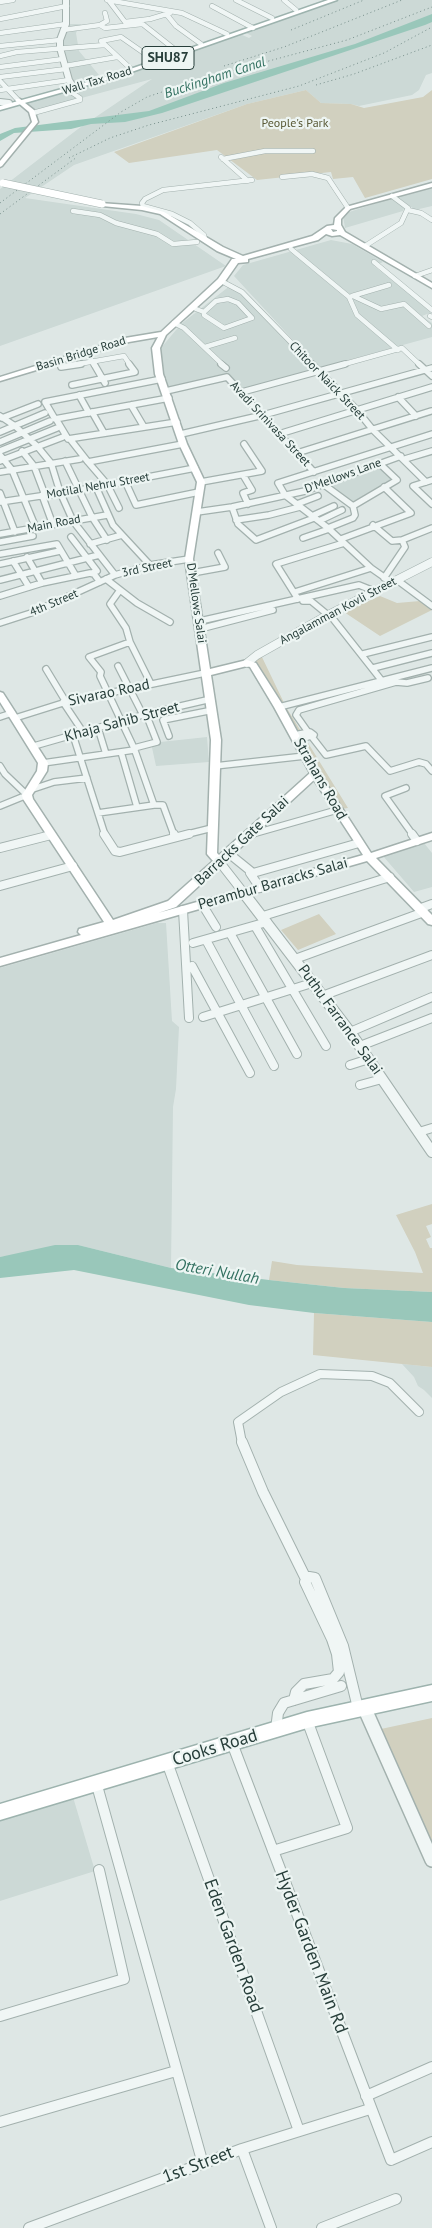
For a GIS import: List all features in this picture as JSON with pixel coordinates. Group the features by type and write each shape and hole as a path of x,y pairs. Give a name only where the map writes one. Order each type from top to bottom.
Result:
{"main road":[{"name":"Wall Tax Road","path":"0,105 21,103 252,27 321,1 334,0"},
{"name":"Wall Tax Road","path":"71,86 118,75 321,1"},
{"name":"Wall Tax Road","path":"0,105 21,103"},
{"path":"0,165 31,124 33,113 21,103"},
{"path":"21,103 30,118 31,124"},
{"path":"0,158 23,134"},
{"path":"1,184 154,216 185,230 211,251 240,259 291,249 319,241 329,231 330,221 347,208 432,183"},
{"path":"339,230 338,218 347,208 432,183"},
{"path":"202,482 183,444 162,379 156,348 165,335 228,274 231,264 240,259 316,238 329,231 339,230 432,286"},
{"path":"176,324 226,283 240,259"},
{"name":"Basin Bridge Road","path":"0,379 87,352 125,342 165,335"},
{"name":"D'Mellows Salai","path":"202,482 189,559 216,740 212,854 218,860"},
{"path":"205,673 246,663"},
{"name":"Strahans Road","path":"246,663 255,668 279,707 314,774 370,857 432,921"},
{"path":"0,695 34,746 43,764 42,771 28,792 50,835 113,927"},
{"name":"Barracks Gate Salai","path":"113,927 172,904 314,774"},
{"name":"Perambur Barracks Salai","path":"113,927 183,910 370,857 432,836"},
{"path":"0,956 113,927"},
{"path":"0,962 113,927"},
{"name":"Cooks Road","path":"0,1812 306,1720 432,1692"}],"street":[{"path":"0,2 13,0"},
{"path":"108,0 182,13 227,34"},
{"path":"108,0 125,22 140,22 178,52"},
{"path":"236,0 272,18"},
{"path":"284,0 296,10"},
{"path":"0,19 46,10 66,3 60,48 71,86 80,99 33,113"},
{"path":"41,4 46,10"},
{"path":"212,6 252,27"},
{"path":"100,25 105,28 140,22 172,12"},
{"path":"0,33 100,25 107,21 105,13"},
{"path":"167,15 176,26 201,44"},
{"path":"0,56 17,52 103,43 120,37 154,60"},
{"path":"0,46 60,40"},
{"path":"103,43 130,68"},
{"path":"0,77 117,57"},
{"path":"0,68 63,59"},
{"path":"0,81 21,103"},
{"path":"0,90 8,88 71,86"},
{"path":"73,211 100,215 116,223 157,234 173,244 201,241 204,235 190,223 172,214 143,206 142,203 145,199 163,190 250,180 222,157 265,152 312,151"},
{"path":"282,177 312,174 328,178 347,208"},
{"path":"392,196 408,210 419,212 432,220"},
{"path":"365,246 401,223 408,210"},
{"path":"291,249 351,296 380,309 404,304 429,326"},
{"path":"374,262 432,310"},
{"path":"414,276 432,270"},
{"name":"Chitoor Naick Street","path":"226,283 242,292 356,409 373,430 429,481"},
{"path":"351,296 388,285"},
{"path":"351,296 357,315 432,376"},
{"path":"196,309 204,312 204,315 224,328 252,318 238,303 223,299 216,301 204,312"},
{"path":"176,324 205,347 226,368"},
{"path":"205,347 235,338"},
{"path":"242,392 400,349"},
{"path":"87,352 109,389"},
{"path":"61,368 124,356 135,372 72,385"},
{"path":"181,434 263,415 432,368"},
{"name":"Avadi Srinivasa Street","path":"167,394 227,377 314,472"},
{"path":"119,508 107,484 53,420 45,402 162,379"},
{"path":"279,434 432,387"},
{"path":"0,442 53,420 131,405 167,394"},
{"path":"79,395 104,433"},
{"path":"398,397 416,416"},
{"path":"1,417 38,404"},
{"path":"131,405 144,426"},
{"path":"297,454 432,411"},
{"path":"0,432 45,413"},
{"path":"1,417 15,426 37,446 51,463 60,492 73,521 115,575"},
{"path":"70,439 177,422"},
{"path":"0,451 57,428"},
{"path":"432,434 278,484 285,495 328,528 371,568 432,606"},
{"path":"36,528 12,470 1,458 63,437"},
{"path":"88,462 183,444"},
{"path":"202,482 263,470 244,444"},
{"path":"22,451 34,466 53,525"},
{"name":"D'Mellows Lane","path":"196,512 248,504 305,491 379,464 432,451"},
{"path":"0,472 80,459"},
{"path":"65,461 92,517 107,540"},
{"path":"353,506 396,480 379,464"},
{"name":"Motilal Nehru Street","path":"2,502 80,490 195,468"},
{"path":"243,475 252,490 243,493 248,504"},
{"path":"125,481 136,505 199,492"},
{"path":"429,481 414,486 432,504"},
{"path":"303,538 353,518 355,515 353,506 324,484"},
{"path":"96,487 107,515 122,535 150,565"},
{"path":"298,599 276,564 342,541 373,525 411,513 384,487"},
{"path":"0,493 15,532"},
{"path":"236,520 269,515 299,506 318,496"},
{"path":"315,518 334,506"},
{"path":"232,507 238,524 257,540 342,510"},
{"name":"Main Road","path":"0,534 107,515"},
{"path":"373,525 392,540 402,540 432,528"},
{"path":"90,544 122,535"},
{"path":"29,587 12,562 3,554 1,542 33,536"},
{"path":"0,596 42,583 96,571 71,537"},
{"path":"391,580 405,547 402,540"},
{"path":"3,554 56,544 76,576"},
{"path":"40,547 52,568 62,579"},
{"path":"0,564 60,551"},
{"path":"192,573 225,567 218,552"},
{"path":"1,578 21,576 98,555"},
{"path":"27,557 42,583"},
{"name":"3rd Street","path":"103,580 150,565 189,559"},
{"name":"Angalamman Kovli Street","path":"246,663 391,580 432,562"},
{"path":"295,592 371,568"},
{"path":"92,573 170,622"},
{"name":"4th Street","path":"0,623 34,612 103,580"},
{"path":"200,625 298,599 358,586 374,591"},
{"path":"120,590 110,604 126,628 130,642 151,684"},
{"path":"200,625 308,600 329,615 363,654 382,681"},
{"path":"363,654 432,637"},
{"path":"130,642 88,656 102,672 100,676 134,749 154,805"},
{"path":"373,668 432,653"},
{"path":"43,764 121,752 157,742 118,666"},
{"path":"279,707 432,668"},
{"path":"46,669 83,732"},
{"name":"Sivarao Road","path":"0,717 13,716 65,702 205,673"},
{"path":"428,678 407,683 396,682 299,710 296,716 322,753 326,755 366,746 390,771 419,762 426,764 432,771"},
{"name":"Khaja Sahib Street","path":"34,746 144,714 211,699"},
{"path":"169,736 163,720 213,710"},
{"path":"98,728 106,754"},
{"path":"73,735 103,833 113,850 120,852 212,828"},
{"path":"296,738 310,735"},
{"path":"121,752 138,807"},
{"path":"215,766 305,756"},
{"path":"0,766 5,774 28,792"},
{"path":"0,806 54,782 87,778"},
{"path":"406,788 384,796 417,841"},
{"path":"98,813 163,805 175,837"},
{"path":"247,836 337,810"},
{"path":"0,848 50,835"},
{"path":"250,873 360,843"},
{"path":"227,852 250,873 260,888"},
{"path":"218,860 243,892"},
{"path":"0,886 73,866"},
{"path":"193,943 255,926 265,919 390,877"},
{"name":"Puthu Farrance Salai","path":"243,892 350,1032 432,1152"},
{"path":"202,904 216,927"},
{"path":"295,959 422,910 432,904"},
{"path":"183,910 190,1018"},
{"path":"255,926 326,1046"},
{"path":"230,933 297,1054"},
{"path":"206,940 274,1066"},
{"path":"322,996 432,955"},
{"path":"192,966 250,1074"},
{"path":"203,1017 312,983"},
{"path":"350,1032 432,997"},
{"path":"360,1046 432,1018"},
{"path":"350,1065 369,1059"},
{"path":"360,1085 382,1078"},
{"path":"419,1132 432,1128"},
{"path":"294,1700 296,1692 304,1684 333,1679 338,1672 337,1654 305,1582 306,1579 263,1492 240,1438 238,1422 281,1392 320,1374 372,1376 390,1382 419,1412"},
{"path":"306,1579 315,1578 343,1646 361,1707 432,1860"},
{"path":"276,1729 278,1713 282,1705 341,1686"},
{"path":"273,1851 347,1828 306,1720"},
{"name":"Hyder Garden Main Rd","path":"232,1743 370,2109 392,2160 432,2142"},
{"name":"Eden Garden Road","path":"167,1762 299,2131"},
{"path":"96,1782 203,2164"},
{"path":"0,2016 124,1979 98,1870"},
{"path":"366,2096 432,2067"},
{"path":"0,2122 176,2071"},
{"name":"1st Street","path":"28,2228 242,2149 370,2109"},
{"path":"242,2149 271,2228"},
{"path":"322,2228 396,2199"}],"shaded area":[{"path":"339,0 432,0 432,73 426,75 419,90 412,95 359,106 321,103 306,90 247,104 74,165 25,198 136,214 159,220 226,266 0,346 0,189 78,129 152,79 37,110 27,103 131,72 240,34 249,38 252,36 244,32"},
{"path":"432,14 432,22 425,25 162,113 125,122 91,124 71,129 14,133 0,141 0,134 15,128 149,111 224,83 355,44"},
{"path":"67,24 81,24 76,33 79,51 99,75 73,83 63,47"},
{"path":"432,188 432,206 415,210 398,197"},
{"path":"393,198 404,208 403,211 345,228 343,216 349,212"},
{"path":"331,240 352,244 383,262 374,266 432,312 422,316 432,323 432,337 319,368 234,276 243,265"},
{"path":"231,285 318,372 242,390 228,374 166,388 161,367 161,348 181,324"},
{"path":"377,464 394,479 352,502 327,482"},
{"path":"207,737 209,762 156,766 151,743"},
{"path":"424,843 432,853 432,887 414,892 383,856"},
{"path":"157,923 166,923 172,1021 179,1027 176,1089 173,1107 171,1268 78,1245 0,1257 0,968"},
{"path":"55,1245 78,1245 171,1268 344,1288 432,1292 432,1322 314,1313 249,1305 74,1270 0,1278 0,1257"},
{"path":"402,1364 432,1367 432,1398 418,1386 414,1377"},
{"path":"73,1797 95,1871 0,1901 0,1820"}],"green space":[{"name":"People's Park","path":"306,90 321,103 351,104 364,108 423,97 432,90 432,179 365,198 353,177 333,179 331,172 257,180 217,150 129,163 114,152 247,104"},
{"path":"380,596 397,603 420,601 432,610 380,636 344,612"},
{"path":"261,655 286,707 348,808 341,809 295,734 255,662"},
{"path":"319,914 336,934 298,950 281,930"},
{"path":"432,1204 432,1224 426,1226 431,1237 426,1239 430,1248 432,1248 432,1292 344,1288 269,1280 272,1261 297,1265 423,1273 415,1252 396,1215"},
{"path":"314,1313 432,1322 432,1367 313,1355"},
{"path":"432,1718 432,1845 381,1729"}],"railway":[{"path":"291,30 364,0"},
{"path":"224,66 284,47 402,0"},
{"path":"0,203 121,112 147,97 198,80 347,40 432,7"},
{"path":"69,158 110,138 149,125 299,86 384,53 432,27"},
{"path":"316,85 354,74 432,45"},
{"path":"0,214 77,157"}],"water label":[{"name":"Buckingham Canal","path":"215,78"},
{"name":"Otteri Nullah","path":"217,1272"}]}
